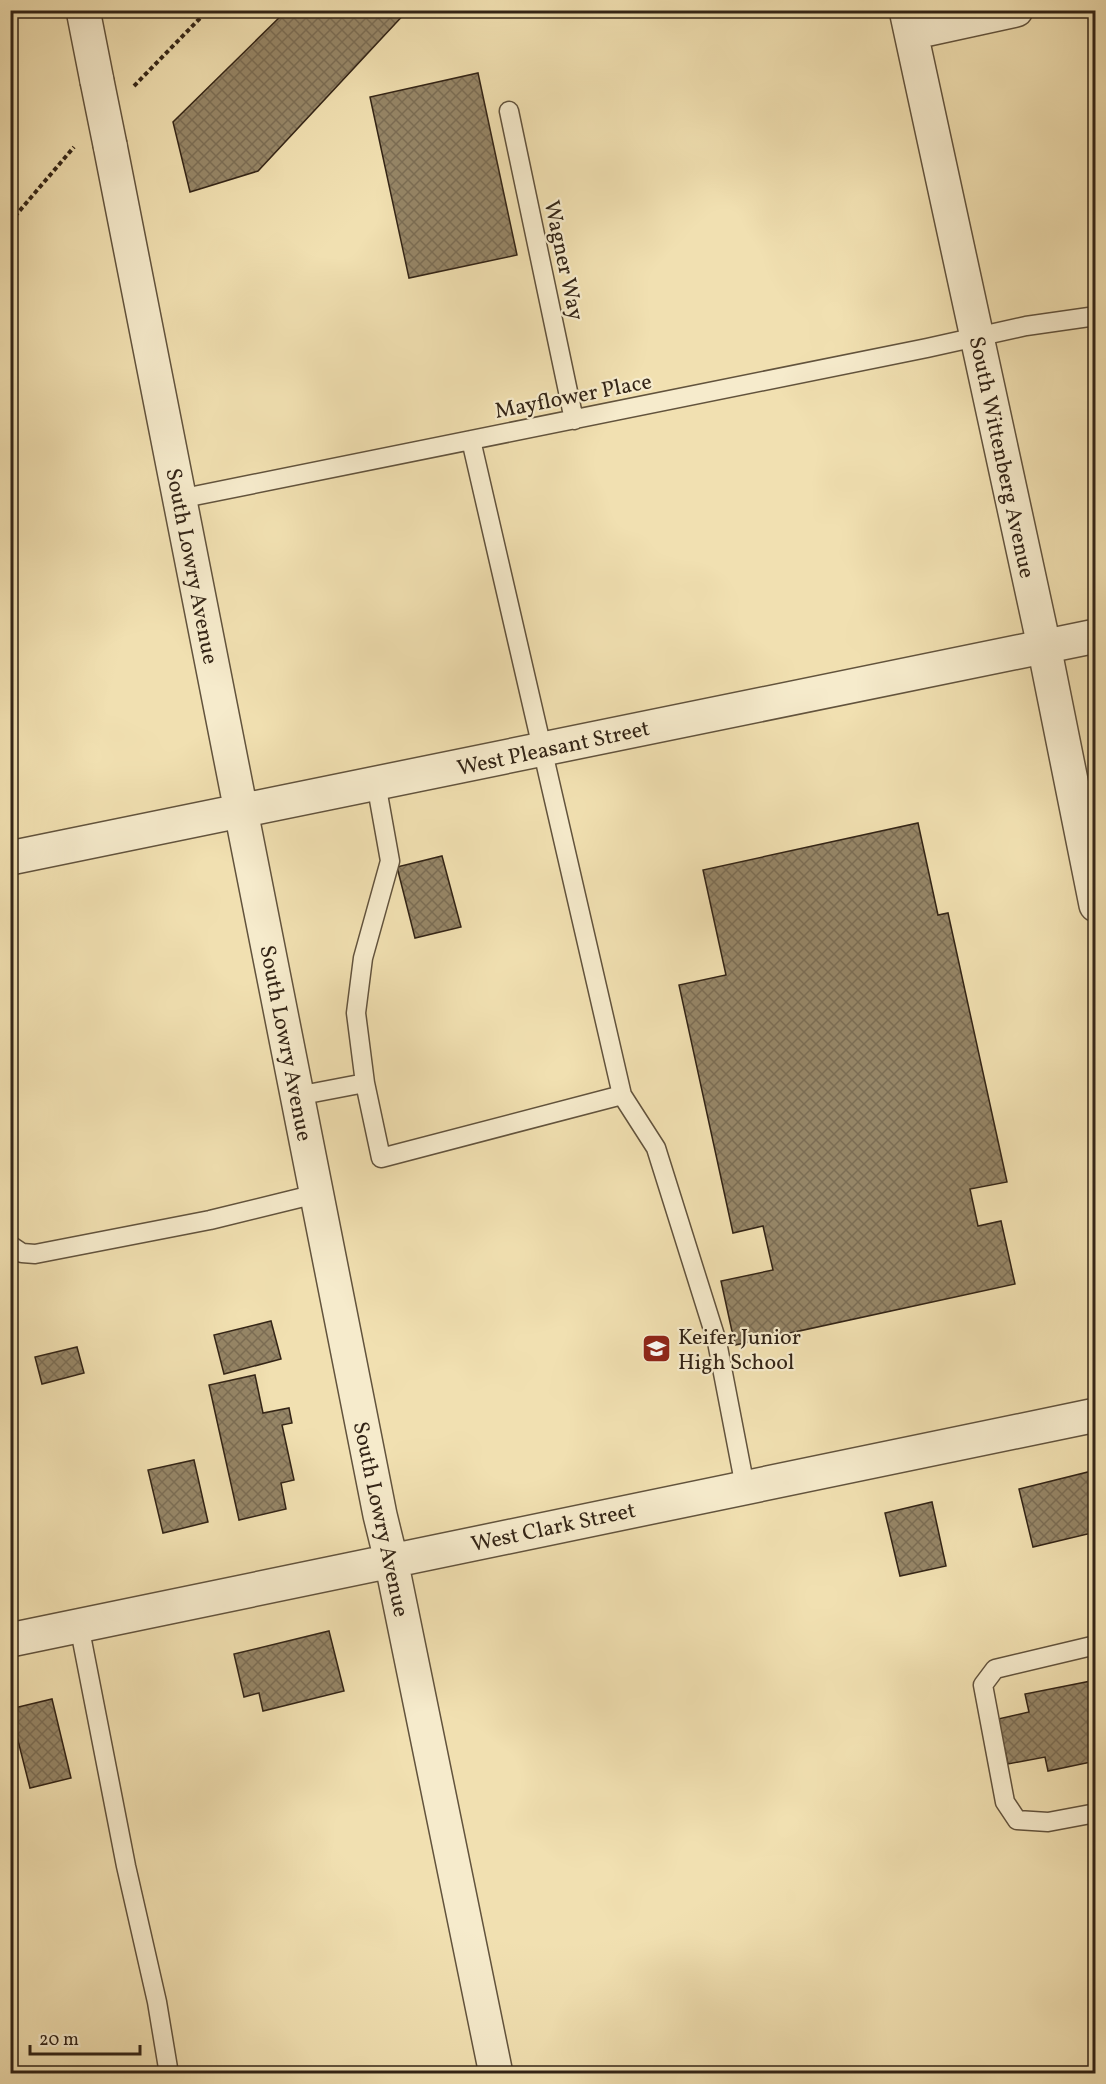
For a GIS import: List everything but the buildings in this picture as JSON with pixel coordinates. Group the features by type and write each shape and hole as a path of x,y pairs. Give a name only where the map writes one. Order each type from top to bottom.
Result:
{"street":[{"name":"South Lowry Avenue","path":"83,10 380,1515 496,2073"},
{"path":"908,22 1016,10"},
{"name":"South Wittenberg Avenue","path":"908,22 1044,646 1095,905"},
{"name":"West Pleasant Street","path":"10,858 1095,636"},
{"name":"West Clark Street","path":"10,1640 1095,1415"}],"lane":[{"name":"Wagner Way","path":"509,111 574,420"},
{"name":"Mayflower Place","path":"179,499 1026,326 1095,316"},
{"path":"471,440 622,1095 656,1148 710,1319 717,1342 745,1487"},
{"path":"376,783 390,861 363,958 356,1013 365,1083 381,1158 622,1095"},
{"path":"297,1096 365,1083"},
{"path":"10,1245 22,1253 35,1254 210,1220 316,1194"},
{"path":"79,1625 126,1866 157,2002 169,2073"},
{"path":"1095,1645 995,1669 983,1685 1005,1802 1017,1820 1048,1822 1095,1813"}],"place":[{"name":"Keifer Junior High School","path":"657,1349"}]}
